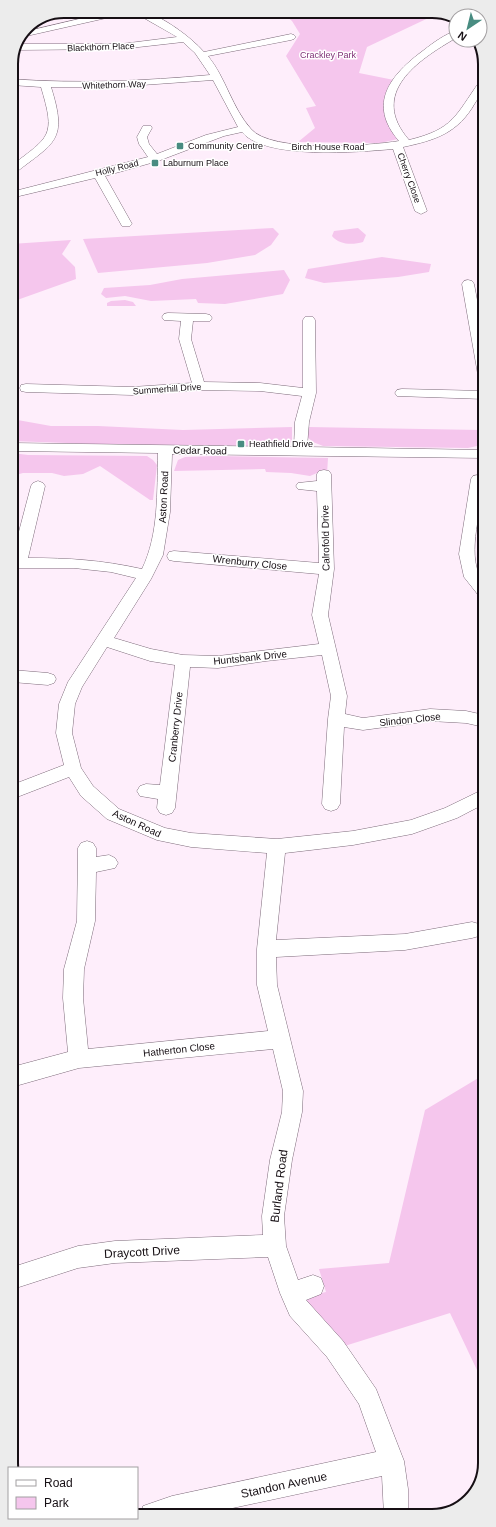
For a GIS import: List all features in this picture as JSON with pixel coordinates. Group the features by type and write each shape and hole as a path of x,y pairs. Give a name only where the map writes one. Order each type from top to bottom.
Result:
{"street":[{"path":"29,34 95,18"},
{"name":"Birch House Road","path":"150,18 164,25 184,39 202,55 217,77 244,129 260,141 293,148 370,147 401,144 432,136 460,120 478,91"},
{"path":"202,55 291,37"},
{"name":"Blackthorn Place","path":"22,47 118,48 184,39"},
{"name":"Cherry Close","path":"421,211 401,144 390,120 387,104 388,97 396,82 411,65 433,47 448,39"},
{"name":"Whitethorn Way","path":"18,83 45,85 135,85 217,77"},
{"path":"18,166 47,143 51,137 55,125 55,116 45,85"},
{"path":"147,128 142,137 144,144 154,158"},
{"name":"Holly Road","path":"18,192 154,158 214,135 232,130 244,129"},
{"path":"98,173 126,224"},
{"path":"468,284 478,341"},
{"path":"168,317 206,318"},
{"path":"187,317 185,339 199,386"},
{"path":"300,452 302,422 308,392 309,320"},
{"name":"Summerhill Drive","path":"26,388 132,391 199,386 260,387 308,392"},
{"path":"402,393 478,395"},
{"name":"Cedar Road","path":"18,447 478,454"},
{"name":"Aston Road","path":"165,450 163,518 156,555 146,575 103,640 90,664 74,686 67,704 64,733 73,769 87,791 113,814 150,831 163,835 191,840 277,846 353,838 412,827 451,813 478,799"},
{"path":"478,479 478,517 466,554 471,577 478,585"},
{"name":"Calrofold Drive","path":"303,486 324,480 327,569 320,615 327,649"},
{"path":"18,556 38,486"},
{"name":"Wrenburry Close","path":"174,556 229,560 277,566 327,569"},
{"path":"18,563 74,563 111,567 146,575"},
{"name":"Huntsbank Drive","path":"103,640 150,656 183,661 218,662 266,655 327,649"},
{"path":"327,649 339,696 336,719 331,804"},
{"name":"Cranberry Drive","path":"146,791 167,800 183,661"},
{"path":"18,676 48,679"},
{"name":"Slindon Close","path":"336,719 363,724 391,722 430,715 466,717 478,720"},
{"path":"18,790 73,769"},
{"name":"Burland Road","path":"277,846 266,949 267,985 279,1039 293,1091 292,1112 281,1160 273,1216 275,1246 291,1293 298,1308 335,1348 368,1397 392,1461 396,1489 396,1509"},
{"path":"79,1059 73,998 74,968 86,921 87,857 109,863"},
{"path":"266,949 406,942 472,930"},
{"name":"Hatherton Close","path":"18,1074 79,1059 279,1039"},
{"name":"Draycott Drive","path":"18,1276 78,1257 115,1252 275,1246"},
{"path":"291,1293 313,1286"},
{"name":"Standon Avenue","path":"172,1509 392,1461"}],"green space":[{"name":"Crackley Park","path":"288,18 428,18 367,47 359,73 394,80 388,91 398,139 380,143 298,142 315,128 306,108 316,106 286,56 300,34"},
{"path":"273,228 279,234 271,245 255,255 207,263 98,273 83,239"},
{"path":"358,228 366,235 363,242 346,244 338,241 332,236 334,231"},
{"path":"71,240 62,254 75,267 76,279 18,300 18,244"},
{"path":"382,257 431,264 429,272 398,277 324,283 305,278 308,269"},
{"path":"284,270 290,280 283,294 225,304 198,303 196,299 151,301 125,296 106,298 101,294 104,288 150,285 182,279"},
{"path":"125,300 133,302 136,306 107,306 107,303 111,301"},
{"path":"18,420 51,426 98,426 183,430 292,427 292,442 284,445 94,444 18,441"},
{"path":"308,427 478,430 478,444 477,446 468,448 323,446 313,442 306,436"},
{"path":"18,454 147,456 157,465 153,500 150,500 100,466 83,474 64,476 52,473 18,474"},
{"path":"217,456 328,458 327,474 317,473 310,476 291,473 266,472 265,469 174,471 178,460 185,457"},
{"path":"478,1078 478,1372 450,1313 335,1349 294,1299 326,1292 319,1269 389,1263 425,1110"}],"place":[{"name":"Community Centre","path":"180,146"},
{"name":"Laburnum Place","path":"155,163"},
{"name":"Heathfield Drive","path":"241,444"}]}
